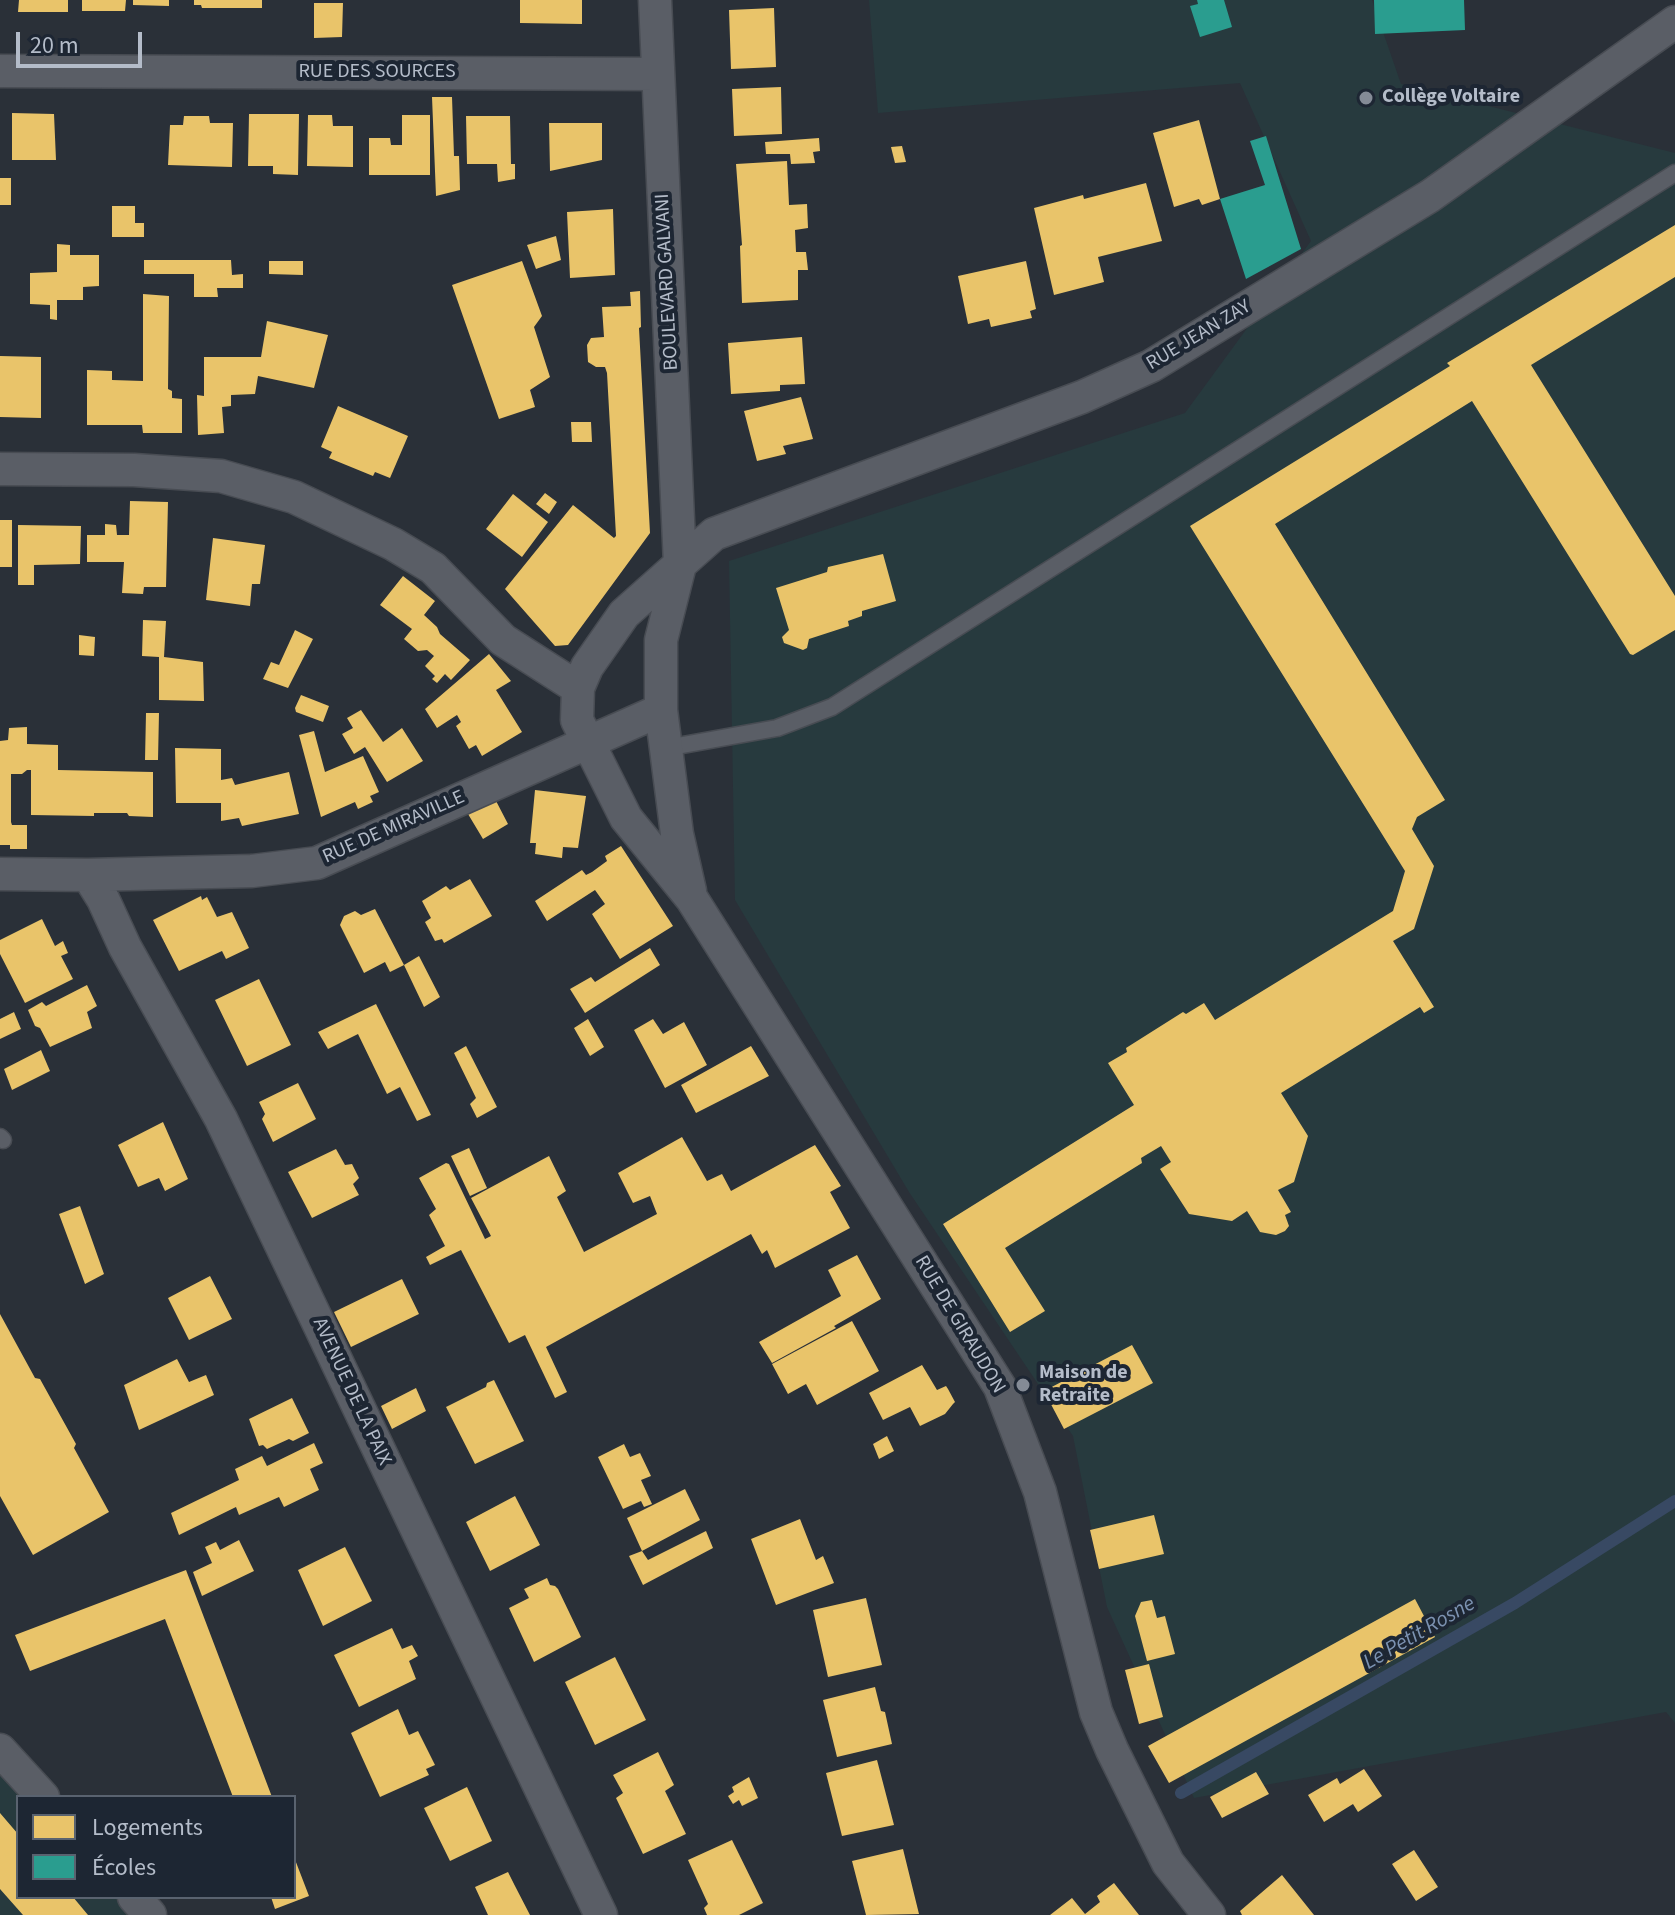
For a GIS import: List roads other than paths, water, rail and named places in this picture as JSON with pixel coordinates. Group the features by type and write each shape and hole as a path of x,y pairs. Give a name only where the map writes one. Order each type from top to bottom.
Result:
{"street":[{"name":"BOULEVARD GALVANI","path":"655,0 680,565"},
{"name":"RUE JEAN ZAY","path":"680,565 714,534 1082,397 1151,366 1430,196 1675,22"},
{"name":"RUE DES SOURCES","path":"0,71 658,74"},
{"path":"0,469 134,470 221,476 294,497 393,544 433,568 503,640 578,688"},
{"path":"587,745 577,720 578,688 587,667 624,614 680,565"},
{"name":"RUE DE GIRAUDON","path":"680,565 661,640 661,710 677,834 692,899"},
{"path":"605,640 636,634 661,640"},
{"name":"RUE DE MIRAVILLE","path":"0,874 252,871 317,863 661,710"},
{"name":"RUE DE GIRAUDON","path":"587,745 626,818 692,899 1000,1387 1040,1492 1096,1712 1168,1863 1209,1915"},
{"name":"AVENUE DE LA PAIX","path":"88,875 221,1119 601,1915"},
{"path":"0,1750 41,1795"},
{"path":"136,1899 150,1915"}],"lane":[{"path":"666,748 777,728 832,707 1675,173"}],"waterway":[{"name":"Le Petit Rosne","path":"1181,1793 1515,1603 1675,1501"}],"place":[{"name":"Collège Voltaire","path":"1366,98"},
{"name":"Maison de Retraite","path":"1023,1385"}]}
